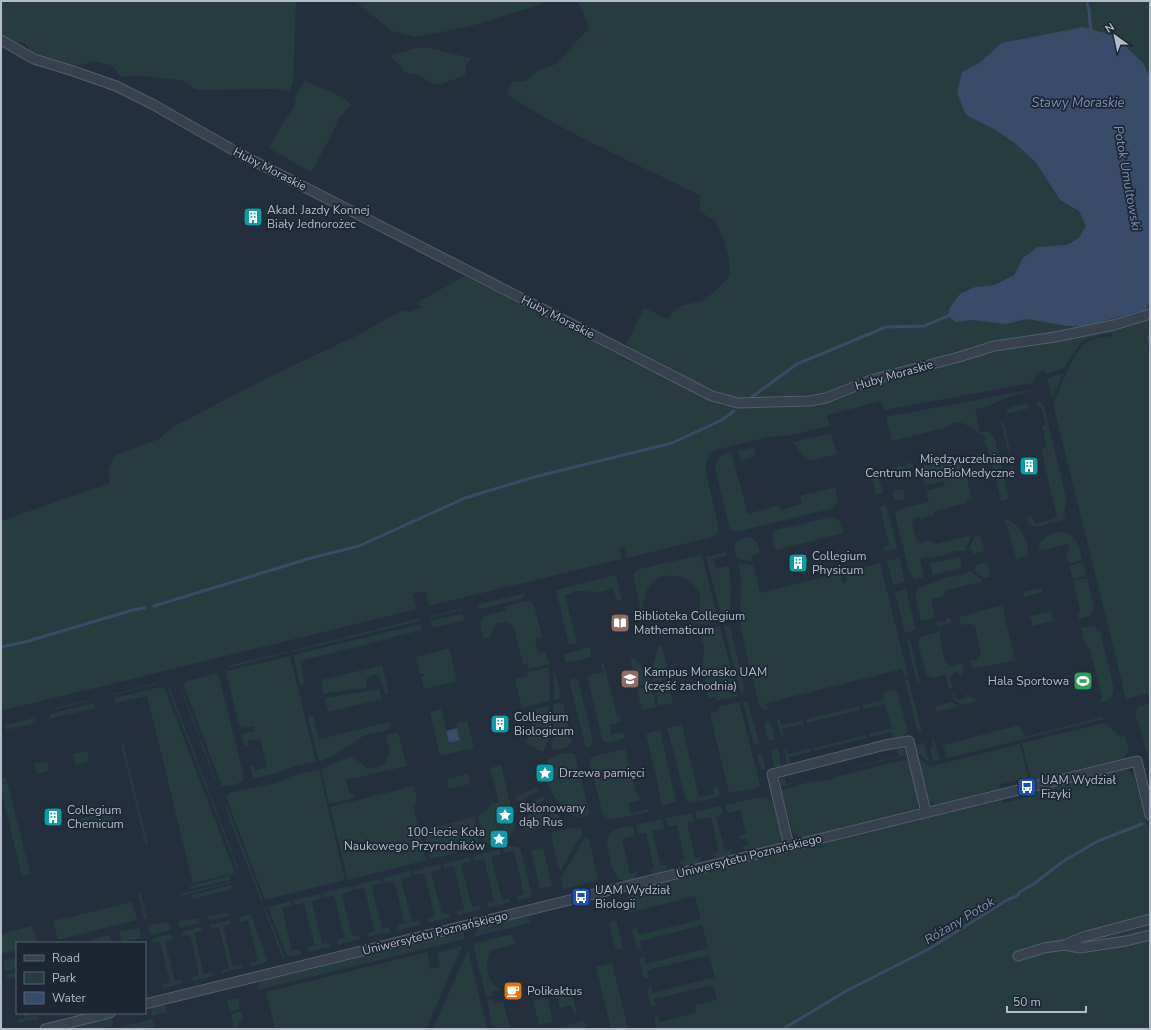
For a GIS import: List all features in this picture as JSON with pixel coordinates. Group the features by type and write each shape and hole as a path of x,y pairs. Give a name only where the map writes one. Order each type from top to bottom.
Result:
{"street":[{"name":"Huby Moraskie","path":"1,40 34,59 116,86 152,104 242,155 712,396 738,403 796,402 826,398 871,380 959,357 994,346 1055,337 1114,325 1150,314"},
{"path":"789,846 772,774 878,747 909,741 926,812"},
{"name":"Uniwersytetu Poznańskiego","path":"146,1004 1137,761 1150,814"},
{"path":"1018,956 1044,948 1064,945 1083,937 1150,920"},
{"path":"1064,945 1080,948 1150,936"},
{"path":"45,1029 106,1014"}],"green space":[{"path":"1,1 296,1 293,80 290,91 272,89 196,90 181,80 141,76 121,77 113,66 95,61 67,68 44,63 24,43 4,42 1,40"},
{"path":"354,1 552,1 468,27 416,37 392,31"},
{"path":"577,1 1150,1 1150,98 1016,144 1037,164 1060,200 1079,211 1136,313 1145,310 1150,302 1150,342 1148,346 1150,358 1150,693 1126,699 1053,404 1072,362 1081,347 1091,340 1112,336 1111,333 1082,341 1064,368 1046,374 1045,371 1036,373 1036,379 1032,383 884,410 882,401 827,415 830,426 786,436 768,437 716,450 707,460 706,466 706,473 719,528 717,533 712,537 627,558 624,547 619,549 622,559 429,606 425,591 413,594 417,609 1,711 1,521 110,483 108,469 116,455 159,439 173,427 273,375 358,335 403,310 410,312 422,307 416,303 465,276 545,315 633,363 642,357 625,347 644,308 668,319 673,312 681,306 705,300 730,276 729,260 724,239 715,221 699,211 701,196 578,136 530,109 507,94 512,82 525,81 538,71 556,64 589,28 582,9"},
{"path":"417,48 429,48 471,58 466,66 465,75 442,84 433,84 418,75 406,73 390,55"},
{"path":"305,81 342,97 351,104 339,118 330,138 311,172 269,148 294,107 297,93"},
{"path":"1063,374 1052,398 1047,378"},
{"path":"1034,389 1008,397 991,405 975,409 980,432 988,431 994,437 1008,494 1008,497 1005,500 999,500 1001,496 988,449 989,448 983,443 987,438 963,423 953,422 949,427 892,441 886,417"},
{"path":"1037,400 1040,401 1044,407 1067,501 1065,503 1065,517 1063,520 1036,527 1029,525 1027,518 1032,516 1035,524 1057,518 1041,449 1047,447 1042,426 1046,425 1041,406 1037,407"},
{"path":"1026,403 1030,408 1007,414 1006,409"},
{"path":"1003,421 1010,449 1016,485 1001,422"},
{"path":"831,433 837,454 809,461 792,442"},
{"path":"754,447 756,456 741,461 738,451"},
{"path":"731,452 748,514 779,505 780,510 802,504 800,496 835,487 837,497 836,505 830,509 737,532 732,531 729,527 715,468 720,457"},
{"path":"954,458 955,460 962,459 972,499 965,501 966,503 934,511 934,515 926,516 923,520 919,517 913,519 912,523 918,543 928,540 936,544 972,535 965,551 954,551 955,553 951,554 951,552 942,556 936,556 936,558 928,557 920,559 924,577 915,579 910,574 896,513 901,509 929,502 926,491 945,486 944,481 925,485 920,466"},
{"path":"909,462 913,465 913,467 886,474 885,470 897,467 898,465 902,467 906,466"},
{"path":"877,472 883,493 876,495 871,474"},
{"path":"901,489 904,490 904,500 897,501 894,500 893,493 894,490"},
{"path":"886,505 897,549 883,552 884,547 889,545 880,507"},
{"path":"830,517 838,520 841,524 843,533 775,550 772,534 777,530"},
{"path":"1005,520 1010,521 1019,528 1027,546 1027,556 1016,559 1007,526 1009,525 1004,522"},
{"path":"1060,532 1066,533 1074,538 1082,560 1069,564 1066,552 1070,551 1068,544 1038,551 1045,537"},
{"path":"980,536 984,551 973,554 972,549 969,550 974,537"},
{"path":"748,537 755,540 760,553 751,556 752,561 737,559 734,546 736,541"},
{"path":"725,552 727,555 713,559 716,569 729,566 731,588 730,616 722,619 706,557"},
{"path":"699,555 702,556 718,620 701,625 700,623 695,624 700,607 699,598 701,597 692,582 678,576 665,575 653,582 646,592 643,602 643,609 641,610 633,576 636,570"},
{"path":"960,557 962,568 933,575 930,564"},
{"path":"899,558 905,582 893,585 887,561"},
{"path":"987,562 990,577 984,578 974,570 976,569 976,565"},
{"path":"1083,562 1086,576 1073,579 1069,566"},
{"path":"738,563 753,565 760,593 840,573 843,583 847,582 845,572 880,563 908,676 904,677 902,669 766,703 768,710 762,709 759,705 740,626 741,579"},
{"path":"970,571 983,581 947,590 942,597 933,598 931,601 935,617 921,621 915,594 918,588 935,582 941,578 957,576 957,574 960,575"},
{"path":"616,575 622,600 617,601 613,588 600,592 577,591 565,595 577,643 569,645 556,590"},
{"path":"1087,578 1094,607 1091,614 1087,617 1079,619 1078,614 1080,610 1073,581"},
{"path":"1041,588 1042,592 1024,597 1023,592"},
{"path":"906,589 916,630 905,633 895,592"},
{"path":"525,593 524,597 521,599 485,608 479,608 476,605"},
{"path":"531,601 534,605 542,637 535,639 538,653 545,652 549,664 529,669 528,664 523,665 515,631 511,625 504,622 498,623 492,630 491,637 483,639 480,623 484,616 506,610 505,606"},
{"path":"1003,603 1002,608 1013,651 1013,657 1018,660 1013,659 1012,661 972,669 970,660 977,660 981,653 975,627 968,623 961,626 959,617 999,606 1000,607"},
{"path":"463,608 461,610 429,618 431,616"},
{"path":"1051,611 1052,617 1056,620 1032,626 1030,616"},
{"path":"461,614 464,616 465,620 432,628 430,621"},
{"path":"947,617 951,619 952,623 938,627 936,620 940,623 945,622"},
{"path":"417,619 420,621 292,652 291,651"},
{"path":"421,624 422,630 300,661 305,684 300,685 293,655"},
{"path":"720,626 738,696 716,701 715,697 708,699 703,662 704,646 699,632"},
{"path":"724,626 730,626 745,691 741,695"},
{"path":"1092,626 1095,627 1098,632 1100,631 1114,689 1113,695 1110,699 1100,703 1102,697 1089,647 1085,644 1081,628"},
{"path":"942,631 939,636 945,662 951,666 962,663 964,671 961,676 957,672 953,673 950,678 953,688 949,689 946,675 934,678 928,676 918,644 920,637"},
{"path":"910,639 920,682 917,683 907,640"},
{"path":"662,646 670,678 653,682 651,672 658,647"},
{"path":"590,647 591,657 565,663 565,654"},
{"path":"449,648 457,681 424,689 421,676 424,676 424,674 420,674 416,657"},
{"path":"290,652 227,668 231,665"},
{"path":"290,656 316,762 298,765 273,774 255,778 252,776 250,767 254,766 255,770 267,767 260,739 248,741 249,746 245,747 242,736 244,733 255,731 254,726 243,728 239,725 226,671"},
{"path":"634,658 648,673 651,683 637,686 630,659"},
{"path":"603,661 617,716 619,715 621,722 609,725 611,735 623,732 625,738 608,743 604,742 602,739 587,678 590,675 603,672 601,665"},
{"path":"382,665 389,693 385,694 380,678 372,675 367,678 367,688 324,694 321,680"},
{"path":"553,666 561,696 559,699 554,700 554,691"},
{"path":"549,667 549,701 522,708 515,679 528,676 527,672"},
{"path":"218,673 244,778 243,781 239,783 225,786 222,786 184,686 185,682 187,681"},
{"path":"577,678 593,742 591,747 586,748 569,680"},
{"path":"908,679 922,732 917,730 905,680"},
{"path":"668,681 673,703 659,706 654,685"},
{"path":"158,684 113,695 113,694"},
{"path":"181,686 216,779 215,780 180,687"},
{"path":"651,686 656,707 642,710 637,689"},
{"path":"161,687 165,689 235,873 193,883 147,696 115,703 114,698"},
{"path":"168,689 170,689 239,870 238,871"},
{"path":"379,689 382,701 379,700 328,712 325,698"},
{"path":"893,690 898,694 907,732 901,738 894,739 892,732 870,737 869,734 892,728 885,704 863,709 862,705 884,700 883,692"},
{"path":"954,692 955,697 959,700 964,699 966,694 978,701 963,705 954,700 952,693"},
{"path":"93,700 52,710 55,708"},
{"path":"743,701 748,703 759,743 754,745"},
{"path":"739,702 760,785 756,788 729,793 710,714 719,711 718,707"},
{"path":"952,702 960,706 935,712 937,706"},
{"path":"94,703 95,708 50,719 50,714"},
{"path":"1150,703 1150,766 1135,713 1138,707"},
{"path":"554,704 563,704 572,742 567,747 554,750 551,747 554,737"},
{"path":"549,706 550,736 544,751 540,751 526,743 531,727 531,710"},
{"path":"859,706 860,710 807,723 806,719"},
{"path":"441,709 449,743 460,740 456,723 467,721 474,748 440,756 430,712"},
{"path":"313,716 319,739 390,722 391,729 365,735 333,756 319,761 308,717"},
{"path":"779,717 781,725 803,720 804,724 782,729 784,737 782,737 777,721"},
{"path":"1102,717 1103,719 947,758 943,745 1020,725 1024,737"},
{"path":"34,718 36,723 6,730 5,725"},
{"path":"767,720 771,723 775,739 768,741 764,725"},
{"path":"1104,723 1121,737 1125,736 1128,751 1125,757 1031,781 1022,743"},
{"path":"682,725 699,797 714,795 713,788 718,786 720,794 718,797 689,803 686,800 667,728"},
{"path":"660,730 676,802 662,806 646,734"},
{"path":"398,732 407,766 346,780 350,795 354,794 355,798 329,804 321,769 350,757 357,760 367,768 380,767 386,761 390,752 386,735"},
{"path":"866,735 867,738 814,751 813,748"},
{"path":"934,739 940,760 933,761 930,748 933,747 932,740"},
{"path":"924,742 929,762 916,753 917,746"},
{"path":"123,743 148,845 146,846 121,744"},
{"path":"1020,744 1028,777 999,785 1000,789 939,804 929,801 917,756 929,767"},
{"path":"786,746 788,754 810,748 811,752 789,757 790,765 787,763 784,749"},
{"path":"778,748 781,764 778,768 774,766 771,750"},
{"path":"900,748 904,750 907,755 855,767 898,756 897,749"},
{"path":"625,749 636,794 638,793 640,800 628,803 630,813 649,809 649,812 609,820 603,815 589,760 594,756"},
{"path":"87,751 89,761 76,765 73,754"},
{"path":"761,752 766,769 761,770 757,754"},
{"path":"568,753 575,755 590,813 583,818 572,815 560,804 550,789 545,773 545,766 550,758"},
{"path":"908,759 919,801 915,810 805,838 800,838 793,832 781,790 816,781 830,780 838,776"},
{"path":"47,761 49,771 37,774 34,764"},
{"path":"501,765 514,820 514,831 509,838 490,845 484,841 478,816 486,812 491,804 499,802 490,768"},
{"path":"319,769 345,880 265,900 226,797 230,793 275,783 300,773"},
{"path":"1125,769 1130,771 1134,776 1150,834 1150,1029 657,1029 654,1017 658,1014 660,1022 696,1013 695,1005 717,1000 713,985 654,999 656,1007 651,1006 647,989 651,985 653,993 715,977 709,955 647,970 649,978 644,977 639,959 644,956 646,964 708,948 702,925 640,941 642,949 637,948 632,930 636,927 639,935 701,919 695,896 628,913 626,902 631,893 630,890 1002,798 1003,803 1034,795 1033,791"},
{"path":"468,774 470,784 449,789 447,779"},
{"path":"784,776 786,784 793,784 780,787 780,780"},
{"path":"6,777 30,874 22,876 1,790 1,778"},
{"path":"414,786 417,799 414,809 426,860 348,880 330,807"},
{"path":"536,787 539,791 517,802 516,797"},
{"path":"543,796 546,799 520,812 519,808"},
{"path":"761,797 769,799 773,802 782,838 779,843 775,845 753,851 746,850 741,847 749,845 747,838 740,840 739,836 746,834 740,810 727,813 725,805"},
{"path":"549,804 563,822 525,831 521,818 536,812"},
{"path":"227,806 263,901 261,901 225,807"},
{"path":"721,806 723,814 716,816 725,850 732,849 730,855 719,858 712,854 719,852 711,817 697,820 695,812"},
{"path":"111,811 114,822 80,830 78,819"},
{"path":"692,813 694,821 687,823 695,858 703,856 695,864 688,866 678,862 685,860 677,825 668,827 666,818"},
{"path":"474,817 480,842 476,848 430,859 423,830"},
{"path":"662,819 664,828 652,831 661,866 668,864 665,870 656,874 647,870 654,868 646,833 638,834 636,825"},
{"path":"633,826 635,835 622,839 630,874 638,872 634,878 626,881 617,877 614,872 607,842 608,837 613,831 620,828"},
{"path":"577,827 582,829 582,834 561,870 559,870 551,835 554,832"},
{"path":"587,837 589,839 598,880 564,889 561,878 584,839"},
{"path":"514,846 520,848 532,895 531,897 518,901 517,896 524,894 514,851 504,853 503,849"},
{"path":"543,848 552,886 540,889 531,850"},
{"path":"500,849 501,854 491,857 502,900 509,898 510,902 488,908 487,903 494,901 484,859 474,861 473,856"},
{"path":"470,857 471,861 461,864 472,907 479,905 480,910 458,915 457,911 464,909 454,866 444,868 443,864"},
{"path":"440,864 441,869 431,872 442,914 449,913 450,917 428,923 427,918 435,916 424,873 414,875 413,871"},
{"path":"410,871 412,876 401,879 412,922 419,920 420,925 398,930 397,925 405,923 394,881 384,883 383,878"},
{"path":"229,876 230,880 191,889 190,886"},
{"path":"380,879 382,883 371,886 382,929 389,927 390,932 368,937 367,933 375,931 364,888 354,890 353,886"},
{"path":"231,883 179,896 179,894"},
{"path":"231,885 232,889 193,899 192,895"},
{"path":"351,886 352,891 342,894 352,936 359,935 360,939 338,945 337,940 345,938 334,895 324,898 323,893"},
{"path":"140,891 147,918 144,919 138,892"},
{"path":"321,894 322,898 312,901 322,944 329,942 331,947 309,952 307,948 315,945 304,903 294,905 293,900"},
{"path":"291,901 292,906 282,908 292,951 300,949 301,954 287,957 268,907"},
{"path":"132,902 137,920 58,940 53,921"},
{"path":"265,907 285,958 283,958 280,952 264,908"},
{"path":"228,913 229,916 209,921 208,916"},
{"path":"251,914 267,960 265,963 251,966 250,963 258,961 248,920 240,922 239,917"},
{"path":"528,915 530,923 473,937 478,928"},
{"path":"198,918 200,923 180,928 178,921"},
{"path":"230,920 231,924 223,926 233,967 241,965 242,968 222,973 221,970 229,968 219,927 211,929 210,925"},
{"path":"616,920 623,948 616,950 609,922"},
{"path":"169,922 171,930 151,935 148,925"},
{"path":"32,926 37,942 16,942 16,950 1,954 1,934"},
{"path":"201,927 202,931 194,933 204,974 212,972 213,976 193,981 192,977 199,975 190,935 182,936 181,932"},
{"path":"139,928 141,938 122,942 119,932"},
{"path":"463,931 465,939 257,990 259,984 264,980"},
{"path":"171,934 173,939 165,941 175,981 183,980 183,983 163,988 163,984 170,982 160,942 153,943 152,939"},
{"path":"512,934 515,944 490,951 487,962 489,977 495,986 500,990 492,992 492,996 486,997 473,944"},
{"path":"110,935 112,942 91,942 90,940"},
{"path":"462,946 426,1029 275,1029 266,992 427,952 430,969 440,967 437,953"},
{"path":"468,950 487,1029 433,1029"},
{"path":"16,958 16,968 5,971 3,961"},
{"path":"612,963 628,1029 611,1029 596,967"},
{"path":"16,972 16,982 15,977 7,979 6,975"},
{"path":"571,991 577,1013 574,1014 571,1005 560,1008 557,995"},
{"path":"547,997 553,1022 539,1025 533,1001"},
{"path":"238,998 240,1009 230,1012 227,1000"},
{"path":"493,999 494,1003 503,1001 510,1029 500,1029 492,1024 487,1000"},
{"path":"165,1005 167,1012 152,1016 150,1008"},
{"path":"241,1011 243,1019 234,1029 231,1014"},
{"path":"23,1014 28,1014 29,1017 37,1015 38,1019 18,1023 17,1020 25,1018"},
{"path":"111,1018 113,1026 100,1029 65,1029"},
{"path":"153,1019 154,1027 144,1029 114,1029"},
{"path":"584,1021 586,1028 551,1029 580,1022"}],"water":[{"name":"Stawy Moraskie","path":"1083,27 1115,36 1143,63 1150,77 1150,302 1145,310 1086,326 1067,326 1027,319 1006,324 972,320 955,322 948,316 950,307 960,294 975,287 995,285 1014,275 1023,258 1038,247 1066,245 1079,238 1086,226 1079,211 1060,200 1037,164 1016,144 994,129 966,115 957,93 962,72 979,63 1002,43"},
{"path":"457,728 460,740 449,743 446,731"}],"waterway":[{"name":"Potok Umultowski","path":"1087,1 1091,33"},
{"path":"752,397 797,364 886,327 924,326 948,316"},
{"name":"Potok Umultowski","path":"1149,337 1150,341"},
{"path":"154,606 311,558 359,546 465,498 534,477 672,443 722,420 734,411"},
{"path":"1,647 25,642 133,610 145,608"},
{"name":"Różany Potok","path":"783,1029 848,990 927,950 1007,900 1017,896 1020,892 1035,883 1062,862 1098,841 1142,824"}],"place":[{"name":"Akad. Jazdy Konnej Biały Jednorożec","path":"253,217"},
{"name":"Międzyuczelniane Centrum NanoBioMedyczne","path":"1029,466"},
{"name":"Collegium Physicum","path":"798,563"},
{"name":"Biblioteka Collegium Mathematicum","path":"620,623"},
{"name":"Kampus Morasko UAM (część zachodnia)","path":"630,679"},
{"name":"Hala Sportowa","path":"1083,681"},
{"name":"Collegium Biologicum","path":"500,724"},
{"name":"Drzewa pamięci","path":"545,773"},
{"name":"UAM Wydział Fizyki","path":"1027,787"},
{"name":"Sklonowany dąb Rus","path":"505,815"},
{"name":"Collegium Chemicum","path":"53,817"},
{"name":"100-lecie Koła Naukowego Przyrodników","path":"499,839"},
{"name":"UAM Wydział Biologii","path":"581,897"},
{"name":"Polikaktus","path":"513,991"}]}
